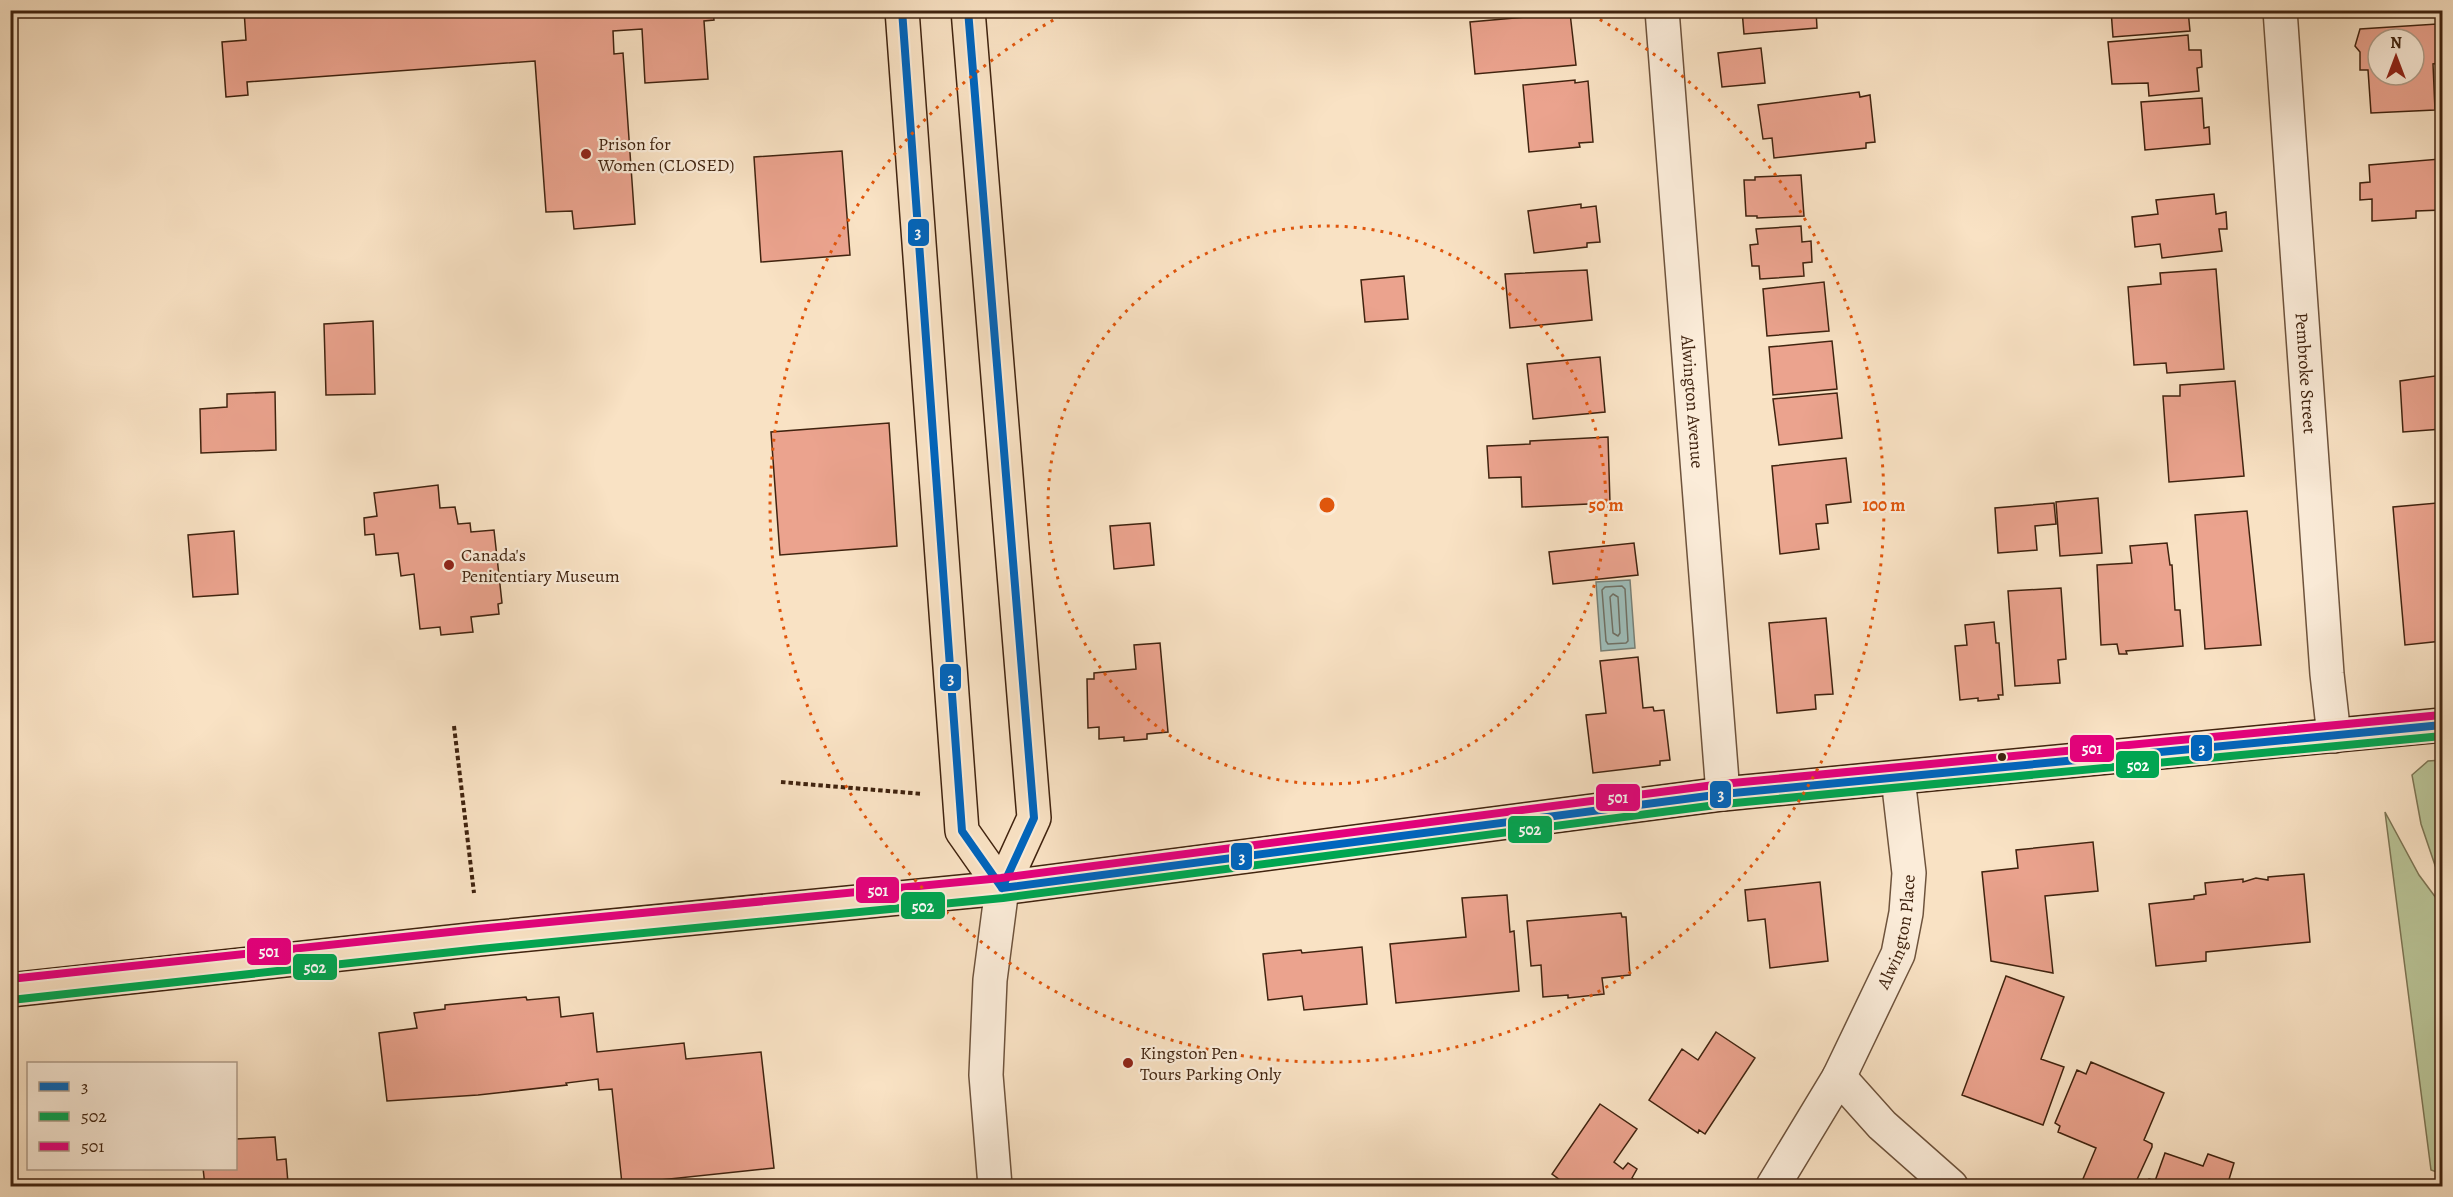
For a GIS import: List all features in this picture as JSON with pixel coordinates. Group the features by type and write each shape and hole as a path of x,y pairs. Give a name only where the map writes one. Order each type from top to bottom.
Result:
{"main road":[{"path":"902,10 962,831 1002,888"},
{"path":"968,10 1034,818 1002,888"},
{"path":"10,990 479,939 1002,888 1723,794 2442,725"}],"street":[{"name":"Alwington Avenue","path":"1662,10 1723,794"},
{"name":"Pembroke Street","path":"2280,10 2326,662 2334,735"},
{"name":"Alwington Place","path":"1773,1186 1839,1077 1898,954 1906,913 1909,873 1898,778"},
{"path":"995,1186 986,1075 990,980 1002,888"},
{"path":"1839,1077 1882,1125 1951,1186"}],"path":[{"path":"454,726 474,893"},
{"path":"781,782 903,794 931,794"}],"green space":[{"path":"2442,760 2442,878 2438,874 2421,824 2412,775 2428,761"},
{"path":"2385,812 2419,875 2442,906 2442,1174 2431,1170"}],"water":[{"path":"1630,580 1635,648 1601,651 1596,582"}],"building":[{"name":"Prison for Women (CLOSED)","path":"244,10 713,10 714,20 704,21 708,79 645,83 642,29 613,31 614,54 623,53 635,224 574,229 572,211 546,212 535,61 247,82 248,95 226,97 222,42 246,40"},
{"path":"1742,10 1816,10 1817,28 1744,34"},
{"path":"2111,10 2188,10 2190,31 2113,37"},
{"path":"2358,10 2417,10 2417,13 2359,17"},
{"path":"1570,13 1576,65 1475,74 1470,22"},
{"path":"2437,24 2439,63 2433,64 2435,110 2371,113 2369,87 2426,87 2426,27 2391,27"},
{"path":"2360,29 2366,29 2366,70 2360,70 2360,52 2355,46"},
{"path":"2188,35 2189,50 2201,50 2202,67 2197,68 2199,91 2149,96 2148,83 2112,84 2108,42"},
{"path":"1761,48 1765,83 1722,87 1718,53"},
{"path":"1575,80 1575,83 1588,81 1593,142 1579,143 1580,147 1529,152 1523,85"},
{"path":"1859,92 1860,97 1870,95 1875,142 1866,143 1866,148 1774,158 1772,138 1763,139 1758,105"},
{"path":"2202,98 2204,128 2209,127 2210,144 2145,150 2141,102"},
{"path":"842,151 850,255 761,262 754,157"},
{"path":"2440,159 2442,210 2416,211 2416,218 2372,221 2372,199 2360,200 2360,183 2370,182 2369,165"},
{"path":"1801,175 1804,216 1757,218 1757,216 1746,216 1744,180 1755,180 1755,177"},
{"path":"2214,194 2216,214 2226,212 2227,229 2219,229 2222,251 2162,258 2160,244 2135,247 2132,217 2158,214 2156,200"},
{"path":"1581,204 1581,208 1596,206 1600,242 1587,243 1587,247 1534,253 1528,211"},
{"path":"1801,226 1802,242 1811,241 1812,262 1803,263 1804,276 1760,279 1759,266 1752,266 1750,245 1758,244 1756,229"},
{"path":"2216,269 2224,369 2167,373 2166,363 2134,365 2128,287 2161,284 2160,273"},
{"path":"1587,270 1592,320 1510,328 1505,274"},
{"path":"1404,276 1408,319 1365,322 1361,280"},
{"path":"1824,282 1829,331 1767,336 1763,289"},
{"path":"373,321 375,394 326,395 324,324"},
{"path":"1832,341 1837,389 1773,395 1769,347"},
{"path":"1600,357 1605,412 1533,419 1527,364"},
{"path":"2442,375 2442,429 2403,432 2400,381"},
{"path":"2235,381 2244,476 2169,482 2163,396 2180,396 2180,385"},
{"path":"275,392 276,450 201,453 200,409 227,407 227,394"},
{"path":"1837,393 1842,438 1779,445 1773,399"},
{"path":"889,423 897,546 780,555 771,432"},
{"path":"1608,437 1610,503 1522,507 1521,477 1489,478 1487,446"},
{"path":"1846,458 1851,502 1826,505 1828,523 1816,524 1819,549 1780,554 1772,466"},
{"name":"Canada's Penitentiary Museum","path":"438,485 440,508 455,507 458,524 470,523 471,532 494,530 502,603 498,604 499,614 471,617 473,632 441,635 440,627 420,629 414,574 401,576 398,553 376,555 374,534 365,535 364,518 377,516 374,493"},
{"path":"2098,498 2102,553 2060,556 2056,502"},
{"path":"2054,503 2056,524 2035,526 2037,550 1998,553 1995,508"},
{"path":"2437,503 2442,563 2442,641 2405,645 2393,507"},
{"path":"2247,511 2261,645 2205,649 2195,515"},
{"path":"1150,523 1154,565 1114,569 1110,526"},
{"path":"234,531 238,594 193,597 188,535"},
{"path":"1634,543 1638,575 1553,584 1549,552"},
{"path":"2167,543 2170,565 2172,565 2175,610 2180,610 2183,646 2126,651 2127,654 2119,654 2117,644 2101,645 2097,565 2132,563 2130,546"},
{"path":"2061,588 2066,659 2058,660 2060,683 2015,686 2008,591"},
{"path":"1826,618 1833,694 1815,695 1816,709 1777,713 1769,623"},
{"path":"1994,622 1996,643 1999,643 2003,695 1998,695 1999,699 1960,700 1955,646 1967,645 1965,625"},
{"path":"1160,643 1168,732 1147,734 1147,739 1124,741 1124,737 1099,739 1099,727 1088,728 1087,679 1094,679 1094,673 1136,669 1134,645"},
{"path":"1638,657 1643,708 1653,707 1654,711 1664,710 1670,760 1660,761 1660,765 1593,773 1586,715 1606,713 1600,661"},
{"path":"2093,842 2098,891 2045,896 2053,973 1991,961 1982,872 2018,868 2016,850"},
{"path":"2304,874 2310,942 2206,952 2206,961 2156,966 2149,904 2194,899 2194,896 2206,894 2205,883 2243,879 2243,882 2256,878 2268,880 2268,877"},
{"path":"1820,882 1828,961 1770,968 1765,919 1748,921 1745,890"},
{"path":"1507,895 1510,932 1514,931 1519,991 1396,1003 1390,944 1466,937 1462,898"},
{"path":"1621,913 1622,917 1626,917 1630,975 1602,978 1604,994 1568,998 1568,995 1543,997 1541,965 1531,966 1527,921"},
{"path":"1362,947 1367,1004 1304,1010 1302,996 1268,1000 1263,954"},
{"path":"2006,976 2064,997 2041,1059 2064,1067 2043,1125 1962,1095"},
{"path":"526,997 527,1000 559,997 561,1017 593,1013 597,1052 684,1043 686,1059 761,1052 774,1168 622,1184 612,1089 599,1090 598,1079 566,1083 567,1085 478,1095 387,1101 379,1033 417,1028 414,1013 445,1009 445,1005"},
{"path":"1716,1032 1755,1058 1705,1134 1699,1130 1698,1133 1649,1100 1682,1049 1698,1060"},
{"path":"2091,1062 2164,1093 2144,1140 2152,1144 2152,1147 2134,1186 2080,1186 2096,1148 2058,1132 2060,1126 2055,1123 2077,1070 2086,1074"},
{"path":"1600,1104 1637,1129 1614,1162 1623,1169 1628,1163 1637,1169 1632,1178 1636,1181 1632,1186 1562,1186 1564,1183 1552,1174"},
{"path":"275,1137 277,1160 286,1159 288,1183 281,1183 281,1186 205,1186 203,1170 237,1170 237,1139"},
{"path":"2165,1153 2203,1166 2208,1154 2234,1163 2227,1186 2146,1186 2149,1179 2155,1181"}],"transit line":[{"name":"3","path":"902,10 962,831 1002,888"},
{"name":"3","path":"968,10 1034,818 1002,888"},
{"name":"501","path":"10,979 478,929 1001,878 1722,784 2441,715"},
{"name":"3","path":"1002,888 1723,794 2442,725"},
{"name":"502","path":"11,1000 480,949 1003,898 1724,804 2442,736"}],"place":[{"name":"Prison for Women (CLOSED)","path":"586,154"},
{"name":"Canada's Penitentiary Museum","path":"449,565"},
{"name":"Kingston Pen Tours Parking Only","path":"1128,1063"}]}
